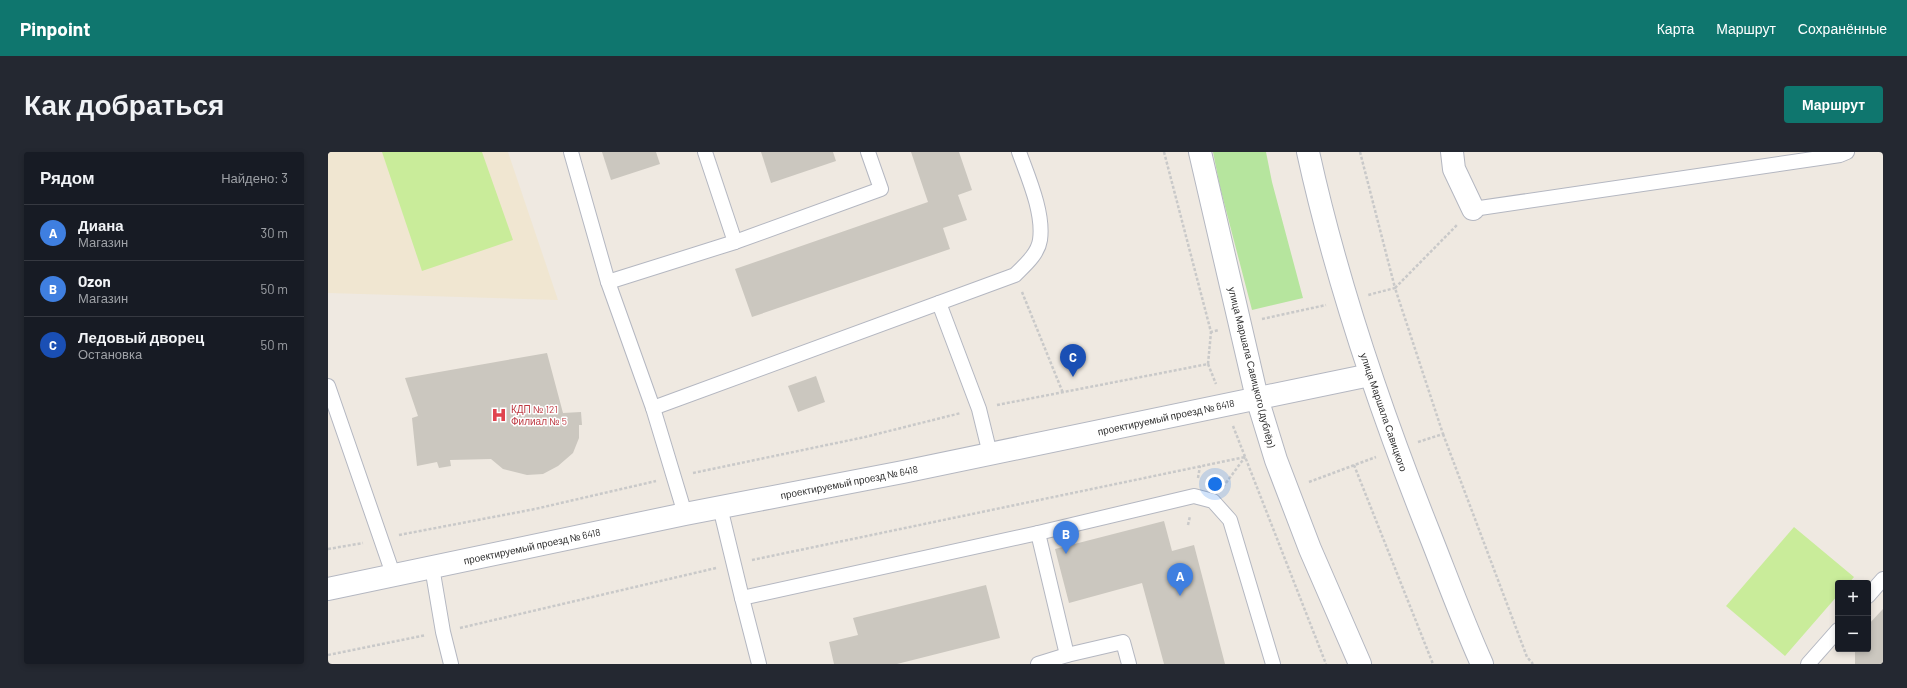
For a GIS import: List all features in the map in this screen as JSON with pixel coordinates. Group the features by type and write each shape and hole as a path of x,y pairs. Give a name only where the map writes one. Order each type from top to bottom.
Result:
{"street":[{"name":"улица Маршала Савицкого (дублёр)","path":"1200,152 1258,398 1286,491 1360,664"},
{"name":"улица Маршала Савицкого","path":"1308,152 1346,301 1370,375 1396,449 1482,664"},
{"path":"1452,152 1454,169 1472,209"},
{"name":"проектируемый проезд № 6418","path":"328,589 393,574 685,514 990,454 1224,404 1370,375"}],"lane":[{"path":"571,152 608,282 653,408 685,514"},
{"path":"705,152 735,242"},
{"path":"608,282 735,242 881,189 868,152"},
{"path":"653,408 1015,275 1031,258 1040,240 1039,219 1032,191 1019,152"},
{"path":"1472,209 1840,155 1847,152"},
{"path":"939,303 979,408 990,454"},
{"path":"328,386 393,574"},
{"path":"742,598 1038,533 1194,496 1213,501 1230,520 1273,664"},
{"path":"720,507 759,664"},
{"path":"1038,533 1067,655"},
{"path":"432,567 443,632 451,664"},
{"path":"1871,593 1883,579"},
{"path":"1808,664 1835,633"},
{"path":"1038,664 1067,655 1123,642 1129,664"}],"path":[{"path":"1164,152 1211,332 1208,364 1326,664"},
{"path":"1360,152 1395,288"},
{"path":"1211,332 1346,301 1395,288 1472,209"},
{"path":"1015,275 1063,393"},
{"path":"328,549 535,509 674,477 865,437 979,408 1208,364"},
{"path":"1443,434 1527,657 1533,664"},
{"path":"1213,501 1245,457"},
{"path":"328,655 443,632 734,564 1245,457"},
{"path":"1354,465 1433,664"}],"shaded area":[{"path":"328,152 508,152 558,300 328,293"}],"green space":[{"path":"382,152 482,152 513,240 422,271"},
{"path":"1213,152 1266,152 1272,182 1303,298 1252,310 1220,187"},
{"path":"1794,527 1854,577 1852,580 1835,580 1835,598 1785,656 1726,606"}],"building":[{"path":"602,152 656,152 660,164 611,180"},
{"path":"761,152 833,152 836,161 771,183"},
{"path":"911,152 959,152 972,190 958,195 967,220 943,228 950,249 752,317 735,269 928,202"},
{"name":"КДП № 121 Филиал № 5","path":"547,353 563,413 581,412 582,425 579,425 579,438 573,453 558,466 543,474 527,475 503,469 491,459 450,460 451,466 439,468 437,462 417,466 412,418 418,416 405,378"},
{"path":"816,376 825,402 798,412 788,386"},
{"path":"1164,521 1172,551 1194,545 1225,664 1164,664 1142,583 1069,603 1055,549"},
{"path":"986,585 1000,638 897,664 834,664 829,642 858,635 853,618"},
{"path":"1883,609 1883,664 1855,664 1855,652 1871,652 1871,622"}],"place":[{"name":"Ледовый дворец","path":"1073,377"},
{"name":"КДП № 121 Филиал № 5","path":"499,415"},
{"name":"Ozon","path":"1066,554"},
{"name":"Диана","path":"1180,596"}]}
